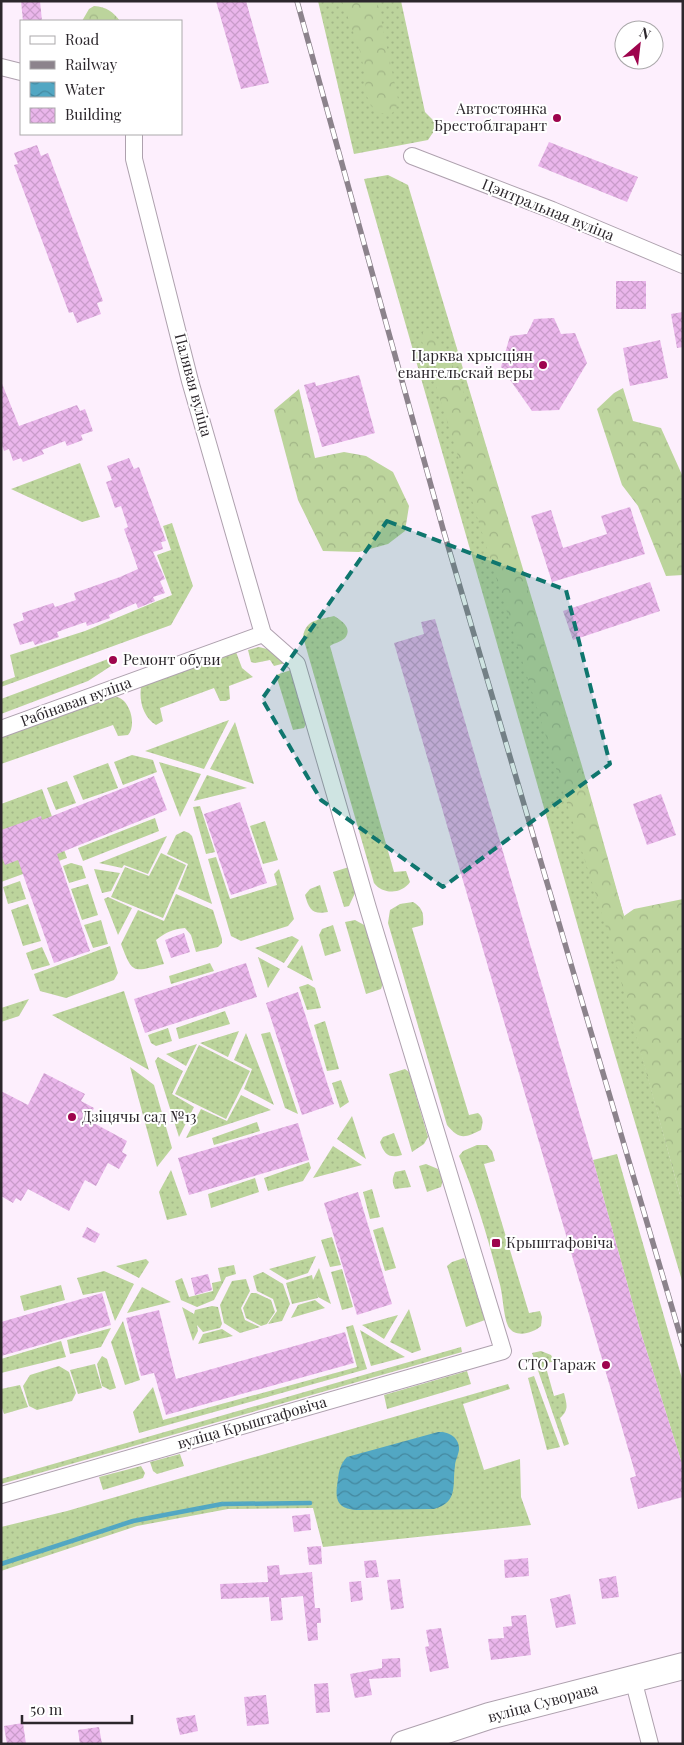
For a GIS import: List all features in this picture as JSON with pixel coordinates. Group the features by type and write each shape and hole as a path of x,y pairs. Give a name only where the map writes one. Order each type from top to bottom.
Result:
{"main road":[{"name":"вуліца Суворава","path":"404,1744 489,1716 683,1666"}],"street":[{"path":"1,67 20,72"},
{"name":"Палявая вуліца","path":"134,135 134,159 190,381 263,634"},
{"name":"Цэнтральная вуліца","path":"412,156 552,210 683,265"},
{"name":"Рабінавая вуліца","path":"1,729 263,634"},
{"name":"вуліца Крыштафовіча","path":"1,1495 503,1351 368,908 297,664 263,634"},
{"path":"633,1679 650,1744"}],"highlighted area":[{"path":"387,521 566,590 610,764 443,887 321,800 262,699"}],"green space":[{"path":"318,1 401,1 425,112 438,125 428,140 354,154"},
{"path":"342,1 377,1 398,99 396,109 390,115 381,113 371,106 366,94 365,74 360,51"},
{"path":"94,6 103,7 119,20 83,20 89,9"},
{"path":"388,175 408,185 582,766 624,916 609,934 683,1206 683,1284 609,1035 364,179"},
{"path":"428,328 446,350 485,444 624,916 634,909 683,899 683,1206 608,934 420,335"},
{"path":"623,388 633,421 661,428 683,477 683,575 666,576 638,506 622,485 597,409 614,393"},
{"path":"299,389 315,458 344,452 366,456 393,472 409,506 405,531 388,544 359,552 323,551 298,500 274,410"},
{"path":"80,463 100,517 82,522 11,489"},
{"path":"172,523 193,586 171,625 1,687 1,682 15,677 10,655 85,631 172,595 157,555 171,550 163,526"},
{"path":"334,616 345,625 348,631 342,641 330,646 394,872 406,871 410,882 407,886 397,891 382,890 374,883 303,637 307,627 314,621"},
{"path":"259,647 271,650 289,662 274,666 270,660 251,662 248,650"},
{"path":"236,652 242,668 253,677 229,686 230,699 220,701 214,688 160,708 163,721 156,725 148,718 141,698 141,687 146,683"},
{"path":"108,659 111,666 88,681 1,714 1,699"},
{"path":"291,670 307,722 304,728 293,730 276,675"},
{"path":"117,697 122,699 131,713 132,725 128,735 118,736 113,725 1,764 1,737 106,699"},
{"path":"229,720 204,769 145,751"},
{"path":"235,722 254,784 210,769"},
{"path":"132,755 153,760 157,772 123,785 114,762"},
{"path":"159,762 201,774 180,817"},
{"path":"108,763 118,788 83,800 73,776"},
{"path":"207,775 247,788 194,801"},
{"path":"67,781 76,803 56,810 47,788"},
{"path":"42,789 67,858 1,882 1,804"},
{"path":"200,806 215,852 206,854 193,807"},
{"path":"155,818 159,831 83,861 78,848"},
{"path":"265,821 278,860 263,864 250,826"},
{"path":"184,831 192,836 212,904 178,889 188,864 167,854 176,835"},
{"path":"167,836 148,874 124,865 122,868 99,863"},
{"path":"161,853 186,865 163,918 111,897 125,867 149,876"},
{"path":"216,857 230,899 277,885 274,874 279,869 294,919 288,926 241,941 231,936 208,859"},
{"path":"71,863 82,866 86,878 69,883 63,866"},
{"path":"349,867 356,891 349,906 344,907 333,872"},
{"path":"94,869 120,873 111,891 102,893"},
{"path":"20,881 26,899 8,904 3,887"},
{"path":"88,884 98,915 82,920 71,889"},
{"path":"320,885 328,912 319,913 312,910 305,895 310,889"},
{"path":"176,894 213,910 222,943 218,947 196,952 191,935 185,928 173,930 156,940 164,964 146,969 135,969 128,961 121,944 138,910 164,921"},
{"path":"108,897 132,908 118,935 104,899"},
{"path":"413,902 421,909 423,925 412,928 469,1115 478,1113 483,1122 481,1130 471,1135 459,1135 447,1125 388,923 390,910 400,904"},
{"path":"28,904 41,941 23,946 11,910"},
{"path":"101,920 108,944 93,948 84,925"},
{"path":"355,920 366,926 383,983 381,989 366,994 345,922"},
{"path":"333,925 341,951 325,956 319,935 322,929"},
{"path":"292,936 299,940 284,963 255,948"},
{"path":"302,945 313,981 287,967"},
{"path":"110,946 118,973 114,980 66,998 40,991 34,974"},
{"path":"42,947 50,965 32,970 26,953"},
{"path":"258,957 280,969 268,988"},
{"path":"210,963 214,971 171,984 169,976"},
{"path":"308,984 315,988 321,1008 307,1010 299,987"},
{"path":"124,991 149,1070 52,1015"},
{"path":"29,999 19,1016 1,1022 1,1008"},
{"path":"225,1011 230,1024 179,1039 176,1028"},
{"path":"325,1021 339,1069 327,1071 314,1025"},
{"path":"168,1028 172,1041 156,1046 151,1043 148,1035"},
{"path":"239,1031 228,1057 200,1043"},
{"path":"270,1032 298,1114 285,1108 261,1034"},
{"path":"246,1033 274,1105 244,1089 252,1069 234,1060"},
{"path":"197,1044 186,1066 166,1054"},
{"path":"199,1045 250,1071 226,1119 175,1094"},
{"path":"158,1057 183,1071 172,1094 194,1107 179,1137 155,1061"},
{"path":"130,1067 154,1085 172,1148 157,1167"},
{"path":"405,1069 409,1072 428,1137 424,1144 412,1152 389,1074"},
{"path":"341,1080 349,1102 340,1108 332,1083"},
{"path":"241,1095 271,1110 186,1138 201,1109 227,1121"},
{"path":"352,1116 366,1159 337,1139"},
{"path":"257,1122 260,1131 214,1145 212,1138"},
{"path":"394,1133 402,1155 388,1155 383,1150 380,1142 383,1137"},
{"path":"477,1145 487,1145 492,1151 495,1161 484,1164 529,1313 540,1311 542,1317 541,1326 529,1333 519,1334 508,1326 486,1233 459,1156 463,1151"},
{"path":"333,1146 362,1165 313,1178"},
{"path":"617,1154 683,1382 683,1467 640,1330 593,1160"},
{"path":"309,1162 311,1168 303,1181 268,1191 264,1178"},
{"path":"426,1164 438,1169 443,1180 441,1187 427,1192 419,1166"},
{"path":"171,1170 187,1215 167,1220 159,1192"},
{"path":"405,1170 411,1187 395,1189 393,1177 395,1172"},
{"path":"255,1178 259,1192 211,1208 208,1194"},
{"path":"372,1189 380,1217 370,1219 363,1192"},
{"path":"383,1227 396,1268 385,1271 373,1230"},
{"path":"332,1237 341,1265 330,1267 321,1240"},
{"path":"316,1256 308,1273 287,1280 269,1269"},
{"path":"464,1258 485,1320 466,1327 447,1266"},
{"path":"146,1259 149,1262 139,1278 116,1266"},
{"path":"234,1265 236,1274 226,1277 214,1300 197,1307 181,1300 175,1281 182,1278 189,1297 213,1291 212,1283 221,1281 218,1268"},
{"path":"319,1268 331,1304 318,1297 316,1289 318,1298 292,1304 286,1283 312,1275 313,1280"},
{"path":"342,1269 353,1307 342,1310 331,1272"},
{"path":"104,1271 134,1284 115,1321 105,1291 83,1295 77,1278"},
{"path":"263,1272 283,1284 290,1304 282,1321 268,1324 277,1311 273,1299 257,1291 253,1276"},
{"path":"246,1279 250,1291 241,1308 245,1320 260,1327 240,1333 224,1323 220,1305 232,1281"},
{"path":"61,1285 65,1300 24,1311 20,1296"},
{"path":"142,1287 171,1302 127,1313"},
{"path":"251,1293 256,1293 271,1300 275,1312 267,1324 261,1326 246,1318 243,1308"},
{"path":"315,1300 325,1308 291,1318 298,1305"},
{"path":"212,1306 218,1307 222,1324 220,1328 203,1332 197,1325 198,1331 193,1341 182,1307 194,1314 195,1310"},
{"path":"409,1309 421,1350 412,1353 390,1342"},
{"path":"398,1315 384,1339 362,1325"},
{"path":"123,1321 140,1380 125,1385 111,1342"},
{"path":"353,1325 367,1369 139,1433 133,1412 153,1387 163,1420 357,1367 346,1327"},
{"path":"111,1328 101,1347 70,1354 67,1340"},
{"path":"222,1329 233,1336 198,1344 203,1334"},
{"path":"360,1330 405,1357 371,1366"},
{"path":"61,1341 66,1357 1,1373 1,1359"},
{"path":"461,1347 462,1352 1,1484 1,1479"},
{"path":"541,1351 551,1355 554,1361 545,1364 554,1396 564,1393 565,1397 566,1410 560,1418 569,1444 564,1446 532,1353"},
{"path":"102,1356 107,1359 116,1388 110,1390 102,1386 97,1364"},
{"path":"95,1364 102,1388 78,1394 70,1370"},
{"path":"59,1366 69,1372 76,1393 72,1401 37,1410 29,1406 23,1386 30,1375"},
{"path":"467,1371 471,1384 387,1409 384,1395"},
{"path":"534,1376 560,1447 547,1450 528,1378"},
{"path":"508,1384 510,1389 463,1404 484,1470 520,1459 521,1497 531,1525 323,1547 313,1508 228,1509 137,1526 1,1571 1,1527 67,1511"},
{"path":"20,1385 28,1407 4,1414 1,1405 1,1389"},
{"path":"180,1454 184,1466 157,1474 153,1471 150,1462"},
{"path":"141,1466 145,1473 143,1478 103,1490 99,1477"}],"water":[{"path":"438,1432 453,1436 459,1446 455,1464 453,1492 451,1497 442,1506 434,1509 357,1510 344,1507 338,1501 337,1485 339,1473 347,1457"}],"building":[{"path":"21,1 40,1 42,20 23,20"},
{"path":"216,1 246,1 269,83 241,89"},
{"path":"549,142 638,177 627,202 538,166"},
{"path":"37,145 41,156 48,153 103,301 97,303 101,314 77,323 73,312 69,313 14,165 18,164 14,153"},
{"path":"616,281 646,281 646,309 616,309"},
{"path":"683,312 683,347 677,348 671,314"},
{"name":"Царква хрысціян евангельскай веры","path":"554,318 561,334 575,333 587,363 559,410 532,411 501,367 510,336 527,334 534,319"},
{"path":"660,340 668,378 630,386 623,348"},
{"path":"359,375 375,433 322,447 304,385 315,382 316,386"},
{"path":"1,381 19,426 77,405 80,411 85,409 93,431 81,435 83,440 67,446 65,441 42,450 44,454 23,462 21,458 13,461 9,449 4,451 1,443"},
{"path":"129,458 134,469 139,467 166,541 161,542 163,549 153,552 165,579 160,581 165,593 153,597 155,601 138,608 136,603 109,615 110,618 87,626 86,622 57,632 59,637 35,645 33,641 20,645 13,624 24,620 22,613 53,603 55,607 76,600 74,593 138,569 124,529 128,527 121,506 115,508 106,482 112,480 107,466"},
{"path":"630,507 645,554 552,582 531,516 551,510 563,548 607,534 601,516"},
{"path":"650,582 660,611 573,640 563,611"},
{"path":"435,619 593,1160 640,1330 683,1467 683,1497 638,1509 630,1478 636,1476 394,643 424,634 421,622"},
{"path":"154,776 167,810 57,854 90,951 54,963 18,860 5,865 1,855 1,830 41,816 42,820"},
{"path":"661,794 676,835 647,845 633,804"},
{"path":"240,802 267,883 231,895 204,814"},
{"path":"184,933 190,952 171,958 165,940"},
{"path":"246,963 257,997 145,1033 134,999"},
{"path":"298,992 334,1104 302,1115 266,1003"},
{"path":"44,1073 85,1094 81,1101 94,1108 88,1120 127,1141 122,1152 127,1155 119,1169 108,1163 96,1186 85,1180 69,1211 28,1189 21,1201 16,1198 13,1203 1,1196 1,1091 28,1105"},
{"path":"298,1123 309,1160 189,1195 178,1158"},
{"path":"358,1192 392,1304 357,1315 324,1203"},
{"path":"87,1227 100,1234 95,1243 82,1237"},
{"path":"208,1274 212,1290 195,1295 191,1278"},
{"path":"102,1293 111,1325 1,1356 1,1322"},
{"path":"159,1310 176,1379 345,1332 354,1363 166,1415 154,1373 141,1376 126,1318"},
{"path":"310,1514 311,1530 294,1532 292,1516"},
{"path":"321,1546 322,1564 309,1565 307,1547"},
{"path":"528,1558 529,1576 505,1578 504,1560"},
{"path":"376,1560 379,1577 366,1578 364,1561"},
{"path":"279,1565 280,1575 312,1572 315,1608 320,1608 321,1623 317,1623 318,1640 308,1641 303,1596 281,1598 283,1620 271,1621 269,1597 221,1599 220,1584 268,1582 267,1566"},
{"path":"616,1576 619,1597 602,1599 599,1579"},
{"path":"400,1579 404,1608 391,1610 387,1580"},
{"path":"361,1581 363,1600 351,1602 349,1582"},
{"path":"570,1594 576,1624 556,1628 550,1599"},
{"path":"526,1615 531,1655 491,1660 488,1639 504,1638 503,1627 512,1626 511,1616"},
{"path":"441,1628 449,1668 430,1672 425,1647 429,1646 426,1630"},
{"path":"400,1658 401,1677 369,1679 372,1695 355,1698 350,1674 382,1668 382,1659"},
{"path":"328,1683 330,1712 316,1713 314,1684"},
{"path":"266,1695 269,1724 247,1726 244,1697"},
{"path":"195,1715 198,1731 180,1735 176,1718"},
{"path":"23,1723 26,1744 7,1744 4,1726"},
{"path":"99,1727 102,1744 80,1744 78,1730"}],"waterway":[{"path":"1,1564 133,1521 222,1504 310,1503"}],"railway":[{"path":"297,1 443,529 683,1345"}],"place":[{"name":"Автостоянка Брестоблгарант","path":"557,118"},
{"name":"Царква хрысціян евангельскай веры","path":"543,365"},
{"name":"Ремонт обуви","path":"113,660"},
{"name":"Дзіцячы сад №13","path":"72,1117"},
{"name":"Крыштафовіча","path":"496,1243"},
{"name":"СТО Гараж","path":"606,1365"}]}
